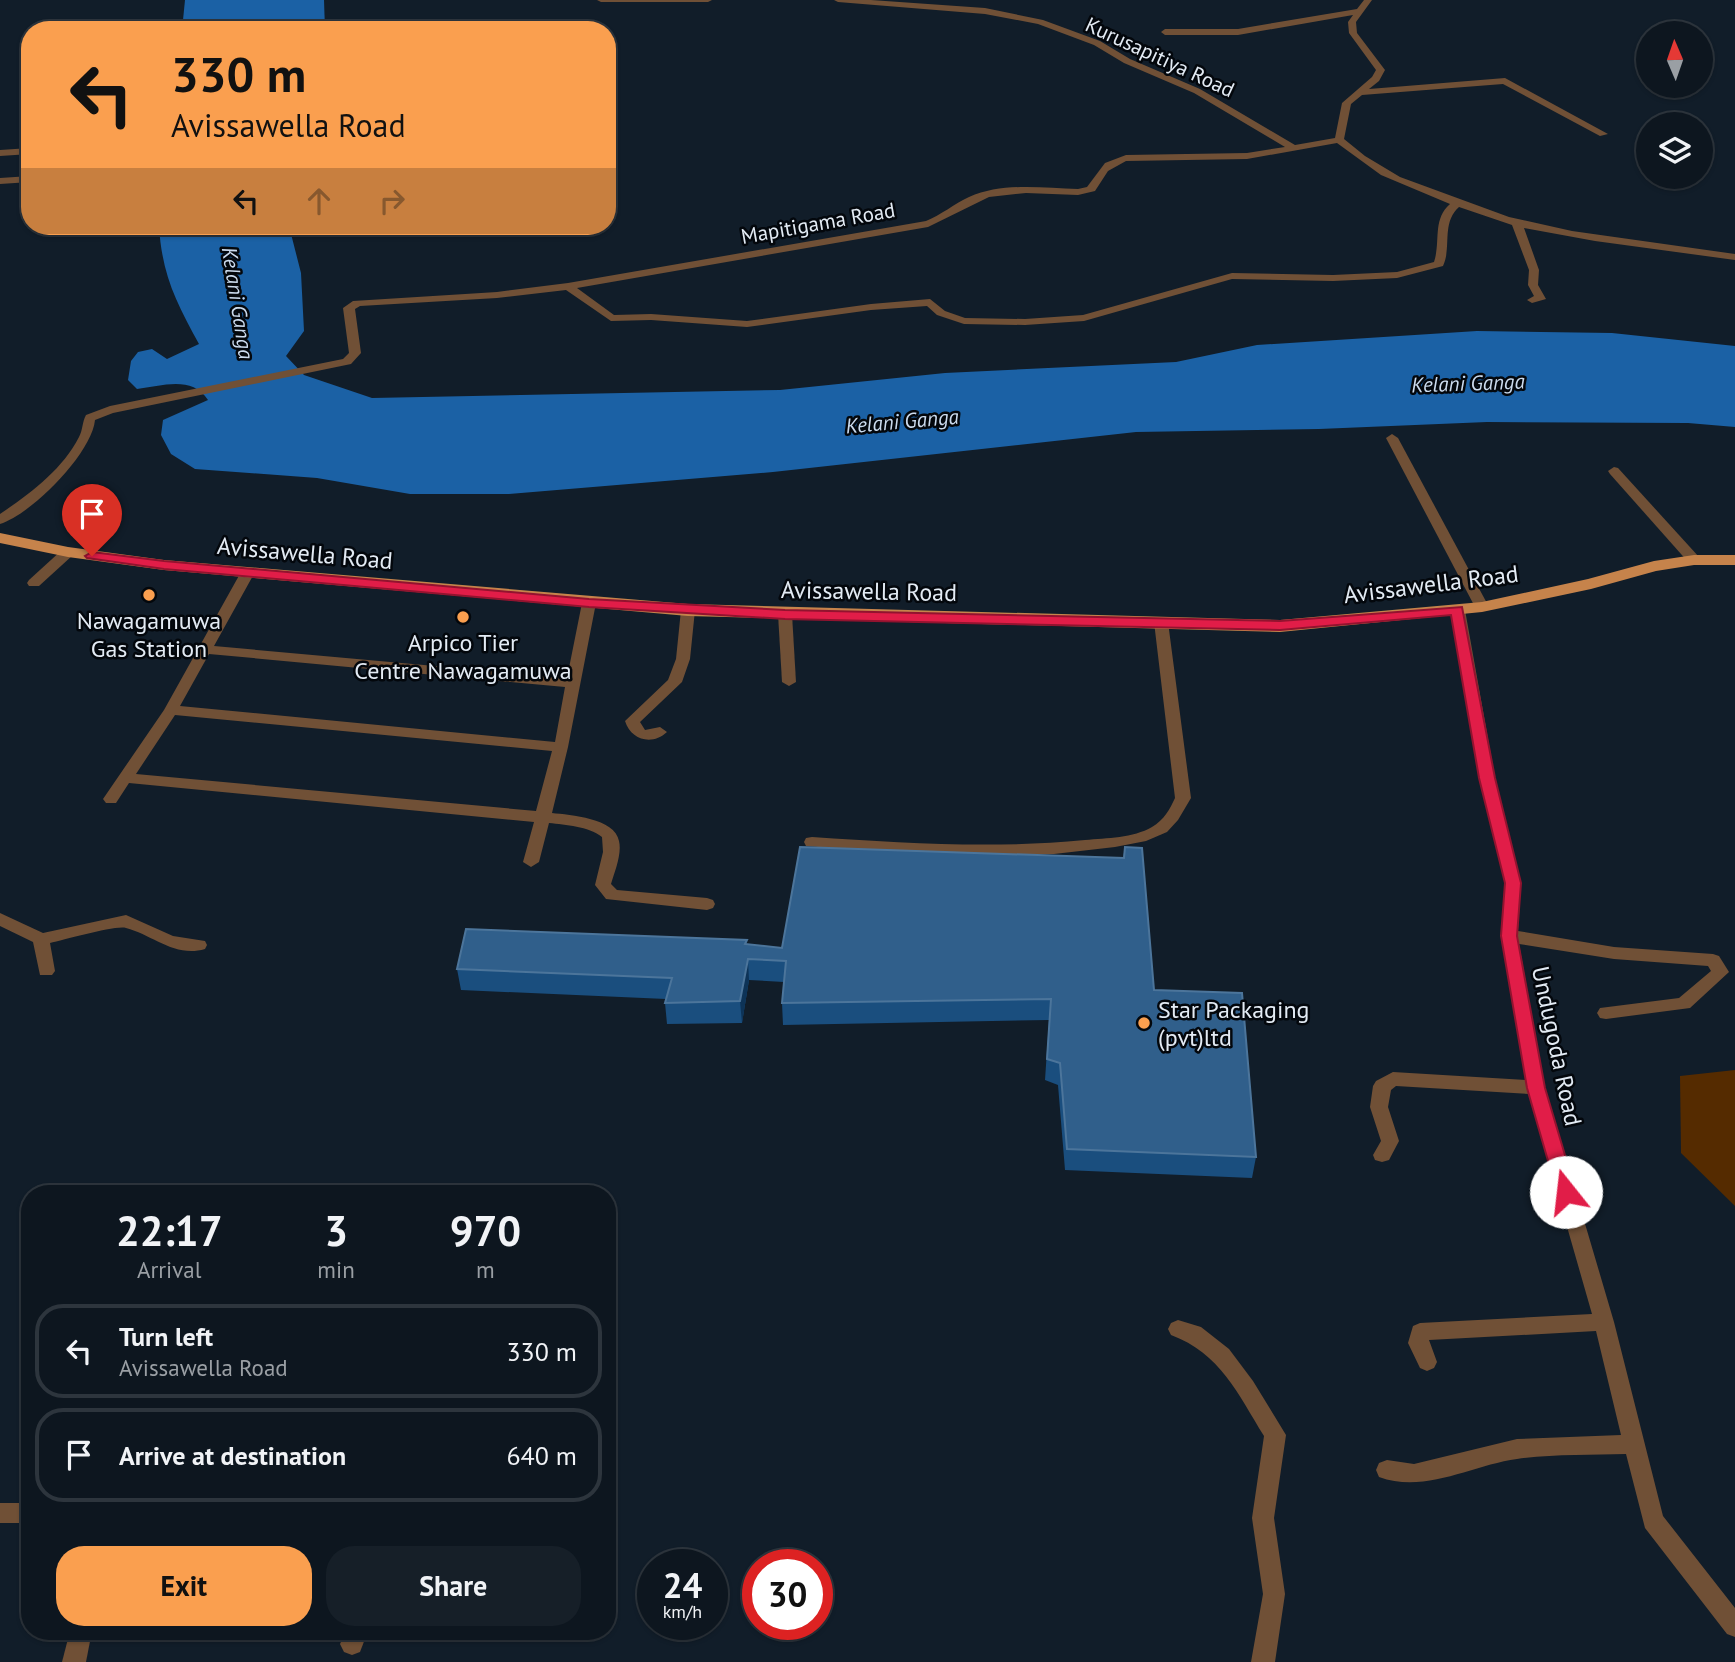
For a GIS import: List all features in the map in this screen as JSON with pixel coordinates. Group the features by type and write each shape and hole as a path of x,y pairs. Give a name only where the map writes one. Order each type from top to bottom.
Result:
{"main road":[{"name":"Avissawella Road","path":"0,538 68,552 248,572 688,610 1280,626 1482,607 1591,584 1654,566 1694,560 1735,560"}],"street":[{"path":"601,1 708,0"},
{"name":"Kurusapitiya Road","path":"838,0 985,11 1040,22 1097,43 1127,61 1198,91 1294,148"},
{"path":"1368,0 1352,22 1353,33 1381,70 1376,79 1348,103 1339,140 1373,169 1457,203 1517,223 1559,232 1674,246 1735,257"},
{"path":"1165,32 1238,32 1360,11"},
{"path":"1358,93 1505,80 1603,134"},
{"name":"Mapitigama Road","path":"0,520 47,485 67,464 89,431 90,418 110,410 341,365 355,353 349,308 357,303 497,295 568,286 928,224 942,219 974,199 999,191 1078,192 1091,189 1104,167 1111,161 1126,158 1214,158 1339,140"},
{"path":"0,153 21,152"},
{"path":"0,181 21,180"},
{"path":"568,286 611,318 651,317 747,324 930,302 941,313 964,321 1025,322 1084,318 1232,276 1256,274 1334,278 1397,275 1439,264 1442,257 1439,230 1457,203"},
{"path":"1517,223 1534,270 1533,285 1541,299 1531,300"},
{"path":"1392,438 1482,607"},
{"path":"1614,471 1694,560"},
{"path":"34,583 68,552"},
{"path":"111,799 208,650 248,572"},
{"path":"530,862 561,747 589,603"},
{"path":"660,732 643,735 635,730 632,721 675,682 683,659 688,610"},
{"name":"Undugoda Road","path":"1458,610 1487,778 1513,883 1509,936 1536,1088 1604,1322 1653,1521 1735,1626"},
{"path":"785,614 789,682"},
{"path":"811,842 932,851 1058,849 1135,839 1158,830 1174,818 1182,798 1161,622"},
{"path":"208,650 573,683"},
{"path":"666,690 666,710"},
{"path":"171,710 561,747"},
{"path":"126,778 542,818 605,828 610,834 612,852 603,886 612,895 707,904"},
{"path":"0,919 41,939 126,921 170,942 199,945"},
{"path":"1509,936 1614,953 1713,960 1720,972 1684,1004 1606,1013"},
{"path":"41,939 46,971"},
{"path":"1382,1155 1390,1141 1379,1107 1382,1086 1393,1079 1536,1088"},
{"path":"1427,1362 1418,1343 1420,1332 1604,1322"},
{"path":"1178,1329 1194,1331 1215,1345 1275,1435 1263,1518 1274,1594 1263,1662"},
{"path":"1387,1470 1414,1474 1517,1449 1634,1444"},
{"path":"0,1513 21,1513"},
{"path":"74,1662 79,1640"}],"shaded area":[{"path":"1735,1070 1735,1206 1681,1153 1680,1076"}],"water":[{"path":"185,0 324,0 325,21 183,21"},
{"name":"Kelani Ganga","path":"160,235 291,235 301,273 304,331 286,356 304,375 372,398 780,390 945,373 1176,362 1257,345 1477,331 1612,333 1735,346 1735,427 1688,423 1487,422 1319,429 1136,432 773,472 509,494 410,494 317,478 195,469 171,454 161,435 163,420 208,400 194,387 176,384 137,389 128,380 131,361 138,352 152,349 167,359 199,344 172,288"}],"building":[{"name":"Star Packaging (pvt)ltd","path":"800,847 1124,858 1125,847 1142,848 1154,990 1242,993 1256,1157 1067,1149 1060,1063 1047,1059 1051,999 782,1003 786,961 748,959 740,1001 665,1003 672,978 457,969 466,929 747,940 745,944 782,948"}],"place":[{"name":"Nawagamuwa Gas Station","path":"149,595"},
{"name":"Arpico Tier Centre Nawagamuwa","path":"463,617"},
{"name":"Star Packaging (pvt)ltd","path":"1144,1023"}],"route":[{"path":"92,556 164,565 589,603 785,614 1280,626 1458,610 1487,778 1513,883 1509,936 1536,1088 1566,1192"}]}
